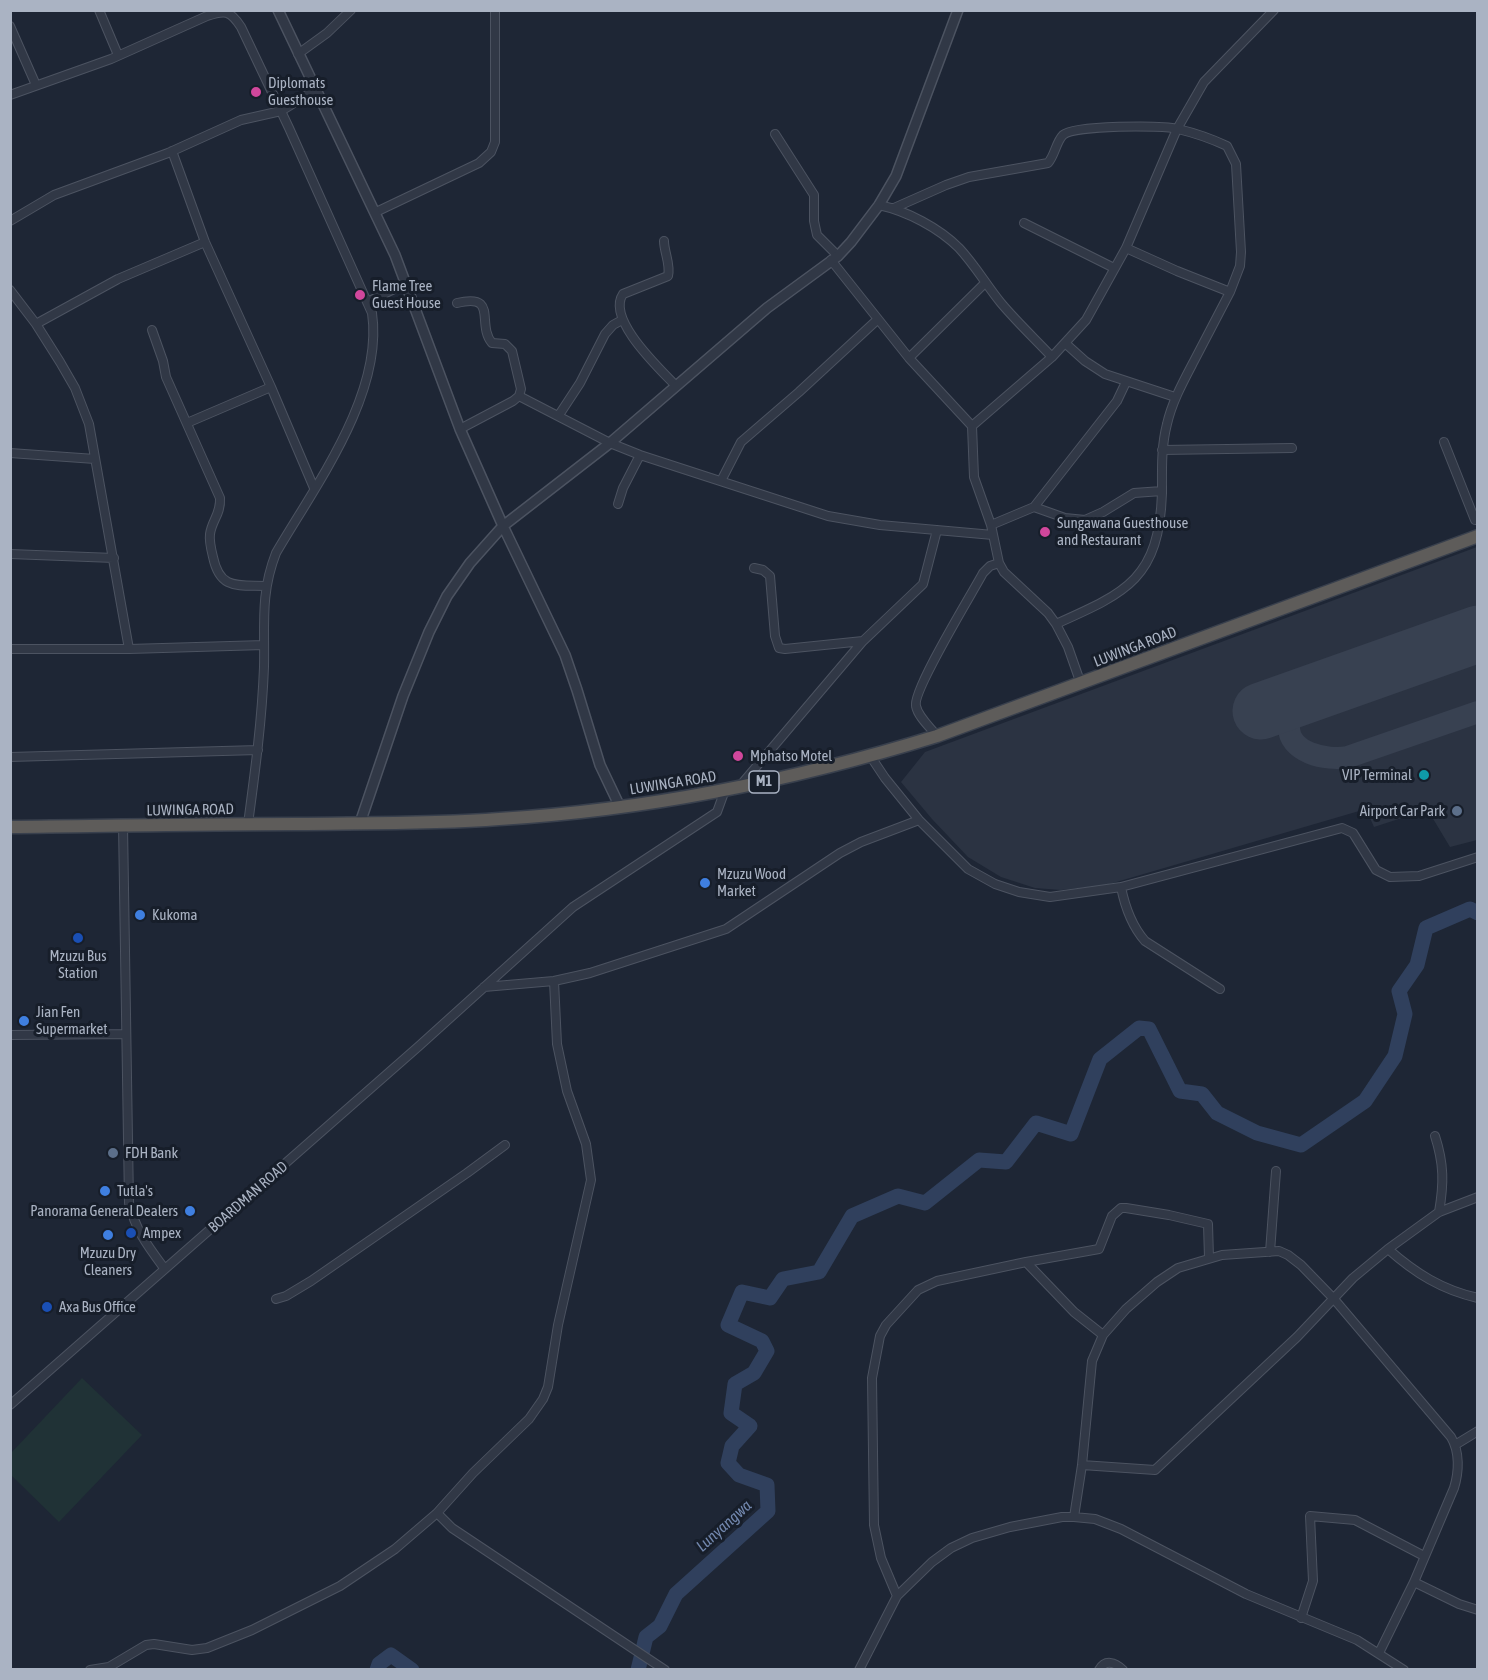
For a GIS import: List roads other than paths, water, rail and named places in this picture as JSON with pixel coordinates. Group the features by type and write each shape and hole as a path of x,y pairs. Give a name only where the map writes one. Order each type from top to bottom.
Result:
{"highway":[{"name":"LUWINGA ROAD","path":"10,827 499,819 620,807 738,788 871,757 937,736 1478,535"}],"street":[{"path":"99,10 118,55"},
{"path":"278,10 376,212 407,283 460,429 565,655 600,765 620,807"},
{"path":"298,54 327,33 351,10"},
{"path":"376,212 479,162 491,152 495,136 493,86 495,10"},
{"path":"360,823 403,696 437,614 470,563 503,525 610,443 767,308 835,258 851,243 879,205 896,176 958,10"},
{"path":"972,426 1052,357 1086,320 1126,248 1177,129 1204,82 1274,10"},
{"path":"10,95 118,55 220,11 228,13 236,18 241,27 372,313 374,328 370,367 355,413 340,446 276,553 266,586 258,750 248,824"},
{"path":"10,26 36,86"},
{"path":"10,221 54,195 172,151 241,120 281,111 315,90"},
{"path":"894,208 969,177 1048,163 1062,136 1074,129 1141,127 1177,129 1227,146 1236,164 1240,266 1230,292 1175,397 1166,426 1162,450 1161,517 1156,544 1140,572 1127,586 1105,602 1056,624"},
{"path":"775,134 814,195 813,221 817,235 877,320 972,426 974,477 991,525 999,563 1004,572 1048,613 1056,624 1068,647 1081,684"},
{"path":"172,151 205,242 314,488"},
{"path":"879,205 894,208 947,238 960,249 985,283 1052,357"},
{"path":"1024,223 1114,268"},
{"path":"664,241 664,253 670,270 668,276 623,294 620,303 622,320 654,363 676,386"},
{"path":"36,324 118,279 205,242"},
{"path":"1126,248 1177,272 1230,292"},
{"path":"367,302 407,283"},
{"path":"909,358 985,283"},
{"path":"10,290 36,324 75,388 89,424 129,649"},
{"path":"457,303 473,300 480,302 483,307 488,338 492,343 505,344 512,351 521,389 519,396 513,401 460,429"},
{"path":"559,415 580,383 605,334 613,325 622,320"},
{"path":"721,481 741,442 877,320"},
{"path":"152,330 161,353 166,377 220,498 219,513 210,535 215,565 221,579 229,584 266,586"},
{"path":"1065,343 1085,362 1105,374 1175,397"},
{"path":"991,525 1034,507 1117,401 1126,382"},
{"path":"187,423 271,387"},
{"path":"519,396 610,443 640,455 828,516 880,525 993,535"},
{"path":"1444,442 1476,519 1478,535"},
{"path":"1162,450 1292,448"},
{"path":"10,453 95,459"},
{"path":"618,504 622,488 640,455"},
{"path":"1034,507 1065,518 1085,520 1134,493 1162,491"},
{"path":"738,788 863,641 923,584 937,530"},
{"path":"10,554 114,558"},
{"path":"937,736 918,712 916,697 983,573 990,566 999,563"},
{"path":"754,568 763,570 770,576 775,636 779,648 863,641"},
{"path":"10,649 129,649 264,645"},
{"path":"10,757 258,750"},
{"path":"871,757 919,820 968,869 995,884 1019,892 1050,897 1121,886 1342,828 1353,833 1376,870 1390,877 1419,876 1478,857"},
{"name":"BOARDMAN ROAD","path":"10,1405 93,1334 164,1268 573,907 717,812 725,790"},
{"path":"484,987 554,981 590,972 726,929 840,853 861,842 919,820"},
{"path":"123,825 129,1203 141,1238 164,1268"},
{"path":"1121,886 1135,930 1145,941 1220,988"},
{"path":"90,1670 109,1668 146,1645 154,1644 192,1650 207,1648 252,1630 340,1586 395,1549 436,1513 472,1473 528,1419 543,1399 548,1387 558,1324 591,1180 586,1144 567,1091 557,1044 554,981"},
{"path":"10,1035 126,1034"},
{"path":"1435,1136 1442,1158 1443,1173 1439,1212"},
{"path":"276,1299 286,1296 311,1281 505,1145"},
{"path":"1270,1251 1276,1171"},
{"path":"1082,1466 1155,1470 1297,1337 1353,1278 1439,1212 1478,1197"},
{"path":"897,1596 881,1558 874,1526 872,1377 880,1336 886,1325 918,1290 937,1281 1098,1248 1112,1216 1116,1211 1126,1208 1206,1223 1209,1228 1209,1258"},
{"path":"1388,1249 1416,1273 1443,1288 1478,1298"},
{"path":"1074,1517 1082,1466 1092,1361 1103,1335 1126,1309 1156,1282 1178,1268 1222,1255 1270,1251 1279,1251 1288,1255 1334,1299 1451,1437 1455,1445 1456,1482 1414,1582 1379,1653"},
{"path":"1026,1262 1074,1312 1103,1335"},
{"path":"1455,1445 1478,1431"},
{"path":"436,1513 452,1528 665,1670"},
{"path":"1301,1618 1312,1581 1310,1516 1354,1520 1424,1556"},
{"path":"859,1670 897,1596 932,1562 951,1548 972,1538 1010,1527 1062,1517 1095,1519 1121,1529 1246,1594 1357,1640 1404,1670"},
{"path":"1414,1582 1459,1604 1478,1610"},
{"path":"1099,1670 1102,1664 1107,1662 1123,1670"}],"waterway":[{"name":"Lunyangwa","path":"638,1670 646,1637 660,1626 676,1594 768,1511 767,1485 739,1475 728,1463 732,1446 750,1426 731,1413 735,1384 754,1373 767,1351 762,1341 728,1325 742,1292 770,1298 783,1279 819,1272 852,1216 898,1196 925,1203 979,1160 1006,1162 1036,1123 1071,1134 1100,1059 1139,1028 1149,1029 1180,1091 1202,1094 1217,1113 1257,1133 1301,1145 1365,1101 1395,1056 1405,1014 1399,991 1417,965 1426,928 1470,909 1478,913"},
{"name":"Lunyangwa","path":"377,1670 379,1664 391,1655 412,1670"}],"place":[{"name":"Diplomats Guesthouse","path":"256,92"},
{"name":"Flame Tree Guest House","path":"360,295"},
{"name":"Sungawana Guesthouse and Restaurant","path":"1045,532"},
{"name":"Mphatso Motel","path":"738,756"},
{"name":"VIP Terminal","path":"1424,775"},
{"name":"Airport Car Park","path":"1457,811"},
{"name":"Mzuzu Wood Market","path":"705,883"},
{"name":"Kukoma","path":"140,915"},
{"name":"Mzuzu Bus Station","path":"78,938"},
{"name":"Jian Fen Supermarket","path":"24,1021"},
{"name":"FDH Bank","path":"113,1153"},
{"name":"Tutla's","path":"105,1191"},
{"name":"Panorama General Dealers","path":"190,1211"},
{"name":"Ampex","path":"131,1233"},
{"name":"Mzuzu Dry Cleaners","path":"108,1235"},
{"name":"Axa Bus Office","path":"47,1307"}]}
